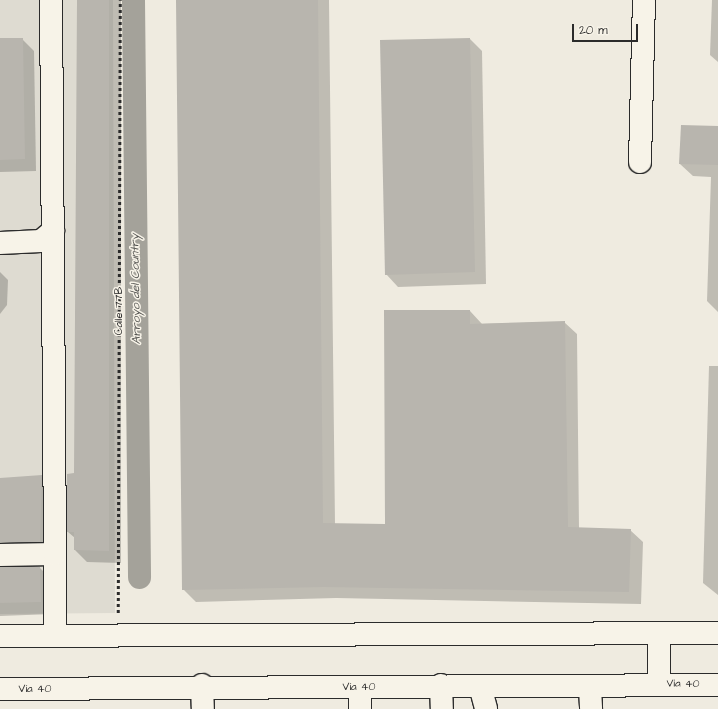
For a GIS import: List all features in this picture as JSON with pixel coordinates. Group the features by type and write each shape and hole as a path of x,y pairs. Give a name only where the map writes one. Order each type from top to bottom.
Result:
{"main road":[{"path":"52,0 55,636"},
{"path":"640,162 644,0"},
{"path":"0,243 41,241 53,231"},
{"path":"0,555 55,554"},
{"path":"659,634 659,684"},
{"path":"0,636 718,634"},
{"name":"Vía 40","path":"0,689 202,685 360,687 441,685 590,688 659,684 718,684"},
{"path":"202,685 203,709"},
{"path":"441,685 442,709"},
{"path":"480,686 486,709"},
{"path":"360,687 360,709"},
{"path":"590,688 591,709"}],"path":[{"name":"Calle 77B","path":"118,622 120,0"}],"shaded area":[{"path":"0,0 113,0 115,613 0,614"}],"building":[{"path":"77,0 109,0 109,551 74,550 74,532 67,532 67,474 74,473"},
{"path":"176,0 318,0 323,523 385,524 384,310 470,310 470,324 565,321 568,527 631,529 629,592 324,587 182,590"},
{"path":"0,38 23,38 25,159 0,160"},
{"path":"470,38 475,272 385,275 380,40"},
{"path":"681,125 718,126 718,165 679,164"},
{"path":"42,475 40,542 0,542 0,478"},
{"path":"0,567 40,567 41,602 0,603"}],"waterway":[{"name":"Arroyo del Country","path":"133,0 139,577"}]}
